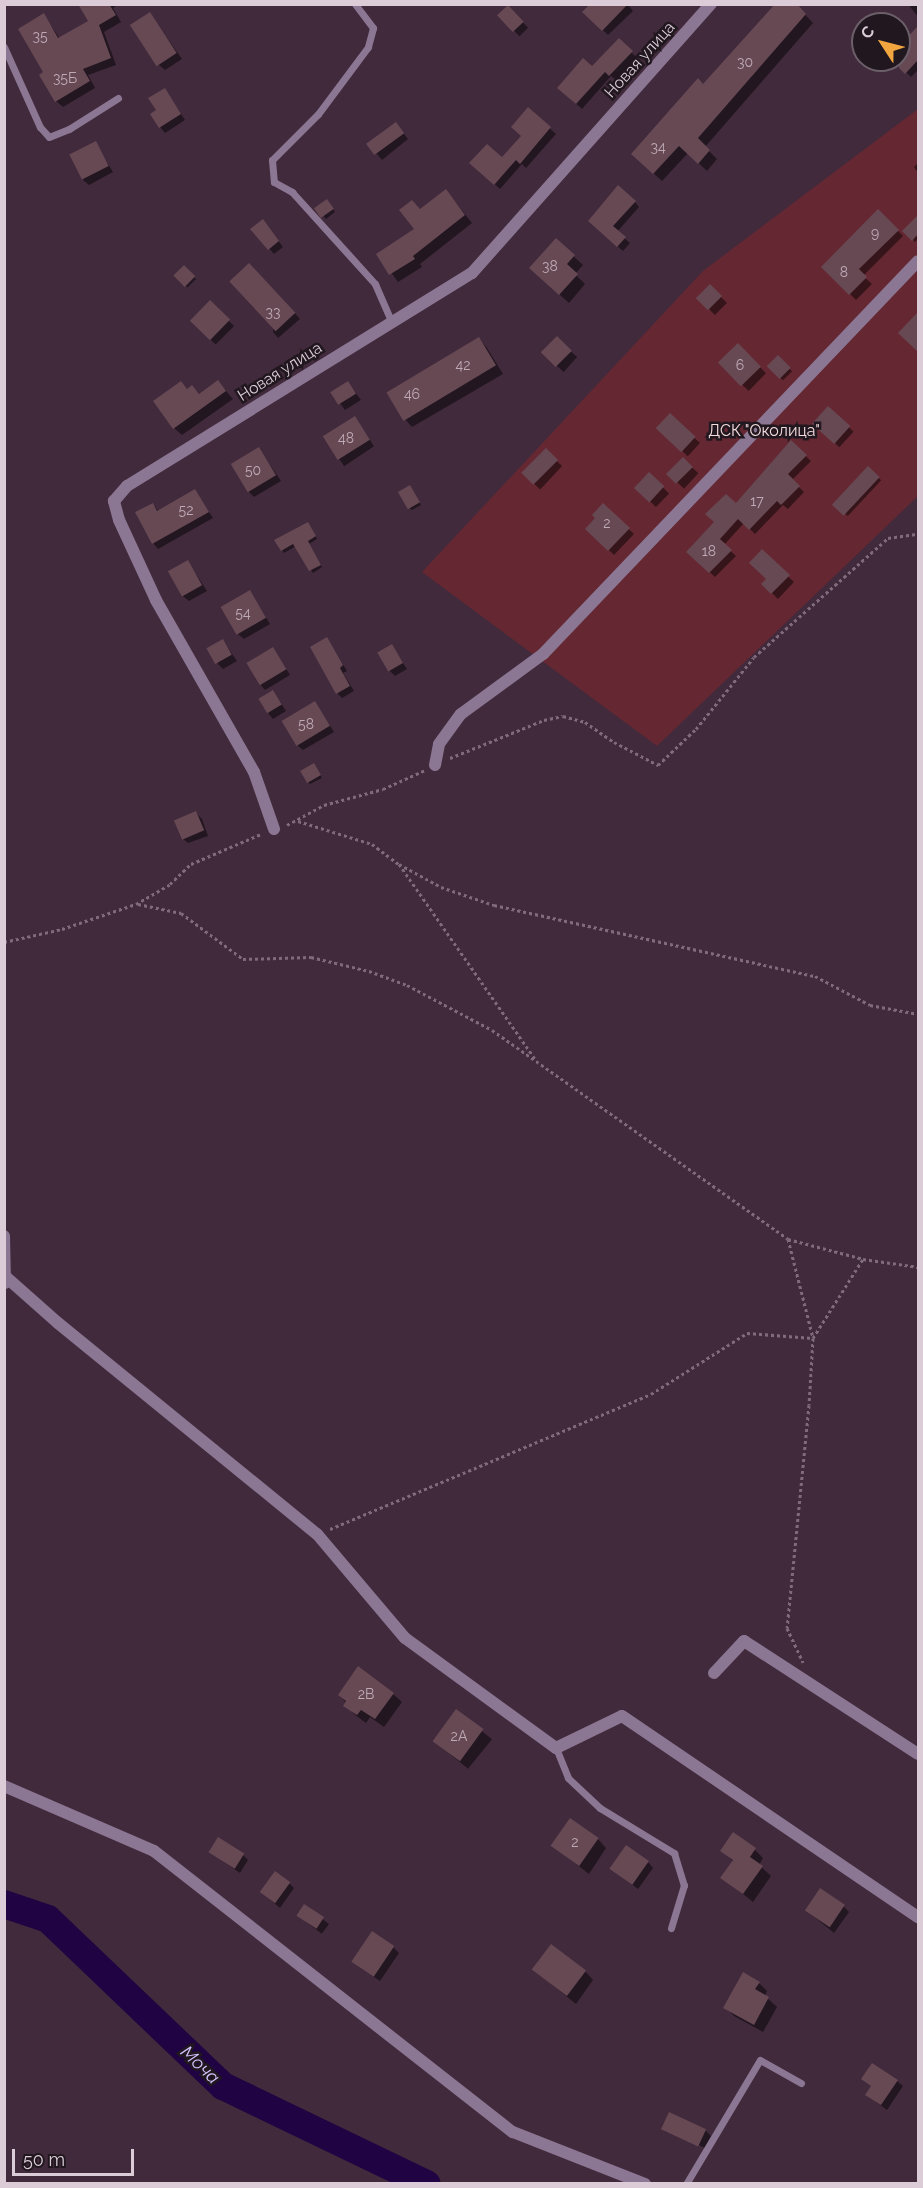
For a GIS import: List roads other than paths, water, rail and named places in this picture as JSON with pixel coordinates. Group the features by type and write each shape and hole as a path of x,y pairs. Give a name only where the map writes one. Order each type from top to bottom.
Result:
{"street":[{"name":"Новая улица","path":"274,829 254,772 156,600 119,520 114,501 128,486 472,273 711,4"},
{"path":"435,765 439,744 461,714 543,654 918,261"},
{"path":"4,1236 5,1282 317,1534 405,1638 556,1748 622,1716 918,1917"},
{"path":"714,1673 744,1641 918,1754"},
{"path":"4,1786 154,1851 513,2132 645,2184"}],"lane":[{"path":"356,4 373,28 368,47 318,114 272,160 274,182 292,192 375,284 392,323"},
{"path":"4,47 40,127 49,137 69,129 118,98"},
{"path":"556,1748 568,1778 600,1808 674,1853 684,1885 671,1928"},
{"path":"686,2184 760,2060 801,2083"}],"waterway":[{"name":"Моча","path":"4,1904 48,1919 223,2086 427,2184"}],"park label":[{"name":"ДСК \"Околица\"","path":"764,431"}]}
